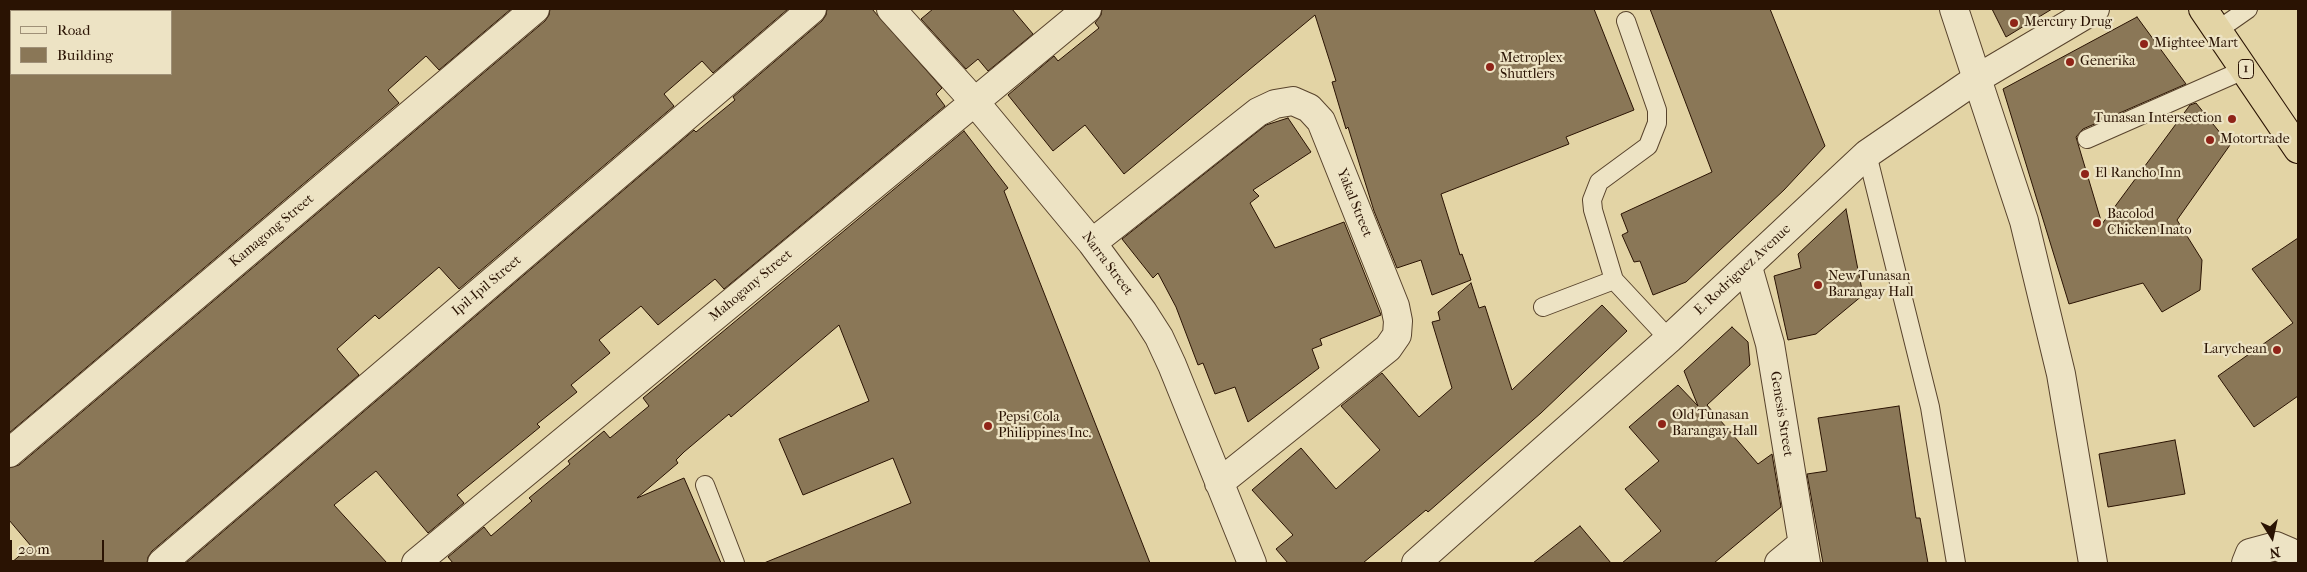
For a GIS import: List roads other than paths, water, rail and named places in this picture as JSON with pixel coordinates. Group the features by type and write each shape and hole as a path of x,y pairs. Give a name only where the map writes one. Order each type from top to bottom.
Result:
{"highway":[{"name":"1","path":"2211,19 2298,149"}],"street":[{"name":"Kamagong Street","path":"9,453 536,9"},
{"name":"Ipil-Ipil Street","path":"162,563 812,9"},
{"name":"Narra Street","path":"891,9 974,101 1092,243 1143,312 1159,337 1252,563"},
{"name":"Mahogany Street","path":"416,563 1087,9"},
{"path":"1954,9 2024,221 2061,374 2093,563"},
{"name":"E. Rodriguez Avenue","path":"1416,563 1669,339 1867,154 1978,78 2095,9"},
{"name":"Yakal Street","path":"1092,243 1258,112 1275,104 1293,101 1310,108 1321,121 1395,306 1398,321 1397,335 1388,348 1220,484"},
{"name":"Genesis Street","path":"1748,267 1770,344 1804,553"},
{"path":"2248,558 2276,546 2290,552 2298,562"},
{"path":"1779,563 1804,553"}],"lane":[{"path":"2211,19 2248,9"},
{"path":"1626,21 1657,110 1657,124 1648,146 1606,175 1595,190 1592,200 1593,210 1614,280 1669,339"},
{"path":"2086,139 2246,69"},
{"path":"1867,154 1930,407 1956,563"},
{"path":"1543,307 1614,280"},
{"path":"706,484 734,563"}],"place":[{"name":"Mercury Drug","path":"2014,23"},
{"name":"Mightee Mart","path":"2144,44"},
{"name":"Generika","path":"2070,62"},
{"name":"Metroplex Shuttlers","path":"1490,67"},
{"name":"Tunasan Intersection","path":"2232,119"},
{"name":"Motortrade","path":"2210,140"},
{"name":"El Rancho Inn","path":"2085,174"},
{"name":"Bacolod Chicken Inato","path":"2097,223"},
{"name":"New Tunasan Barangay Hall","path":"1818,285"},
{"name":"Larychean","path":"2277,350"},
{"name":"Old Tunasan Barangay Hall","path":"1662,424"},
{"name":"Pepsi Cola Philippines Inc.","path":"988,426"}]}
